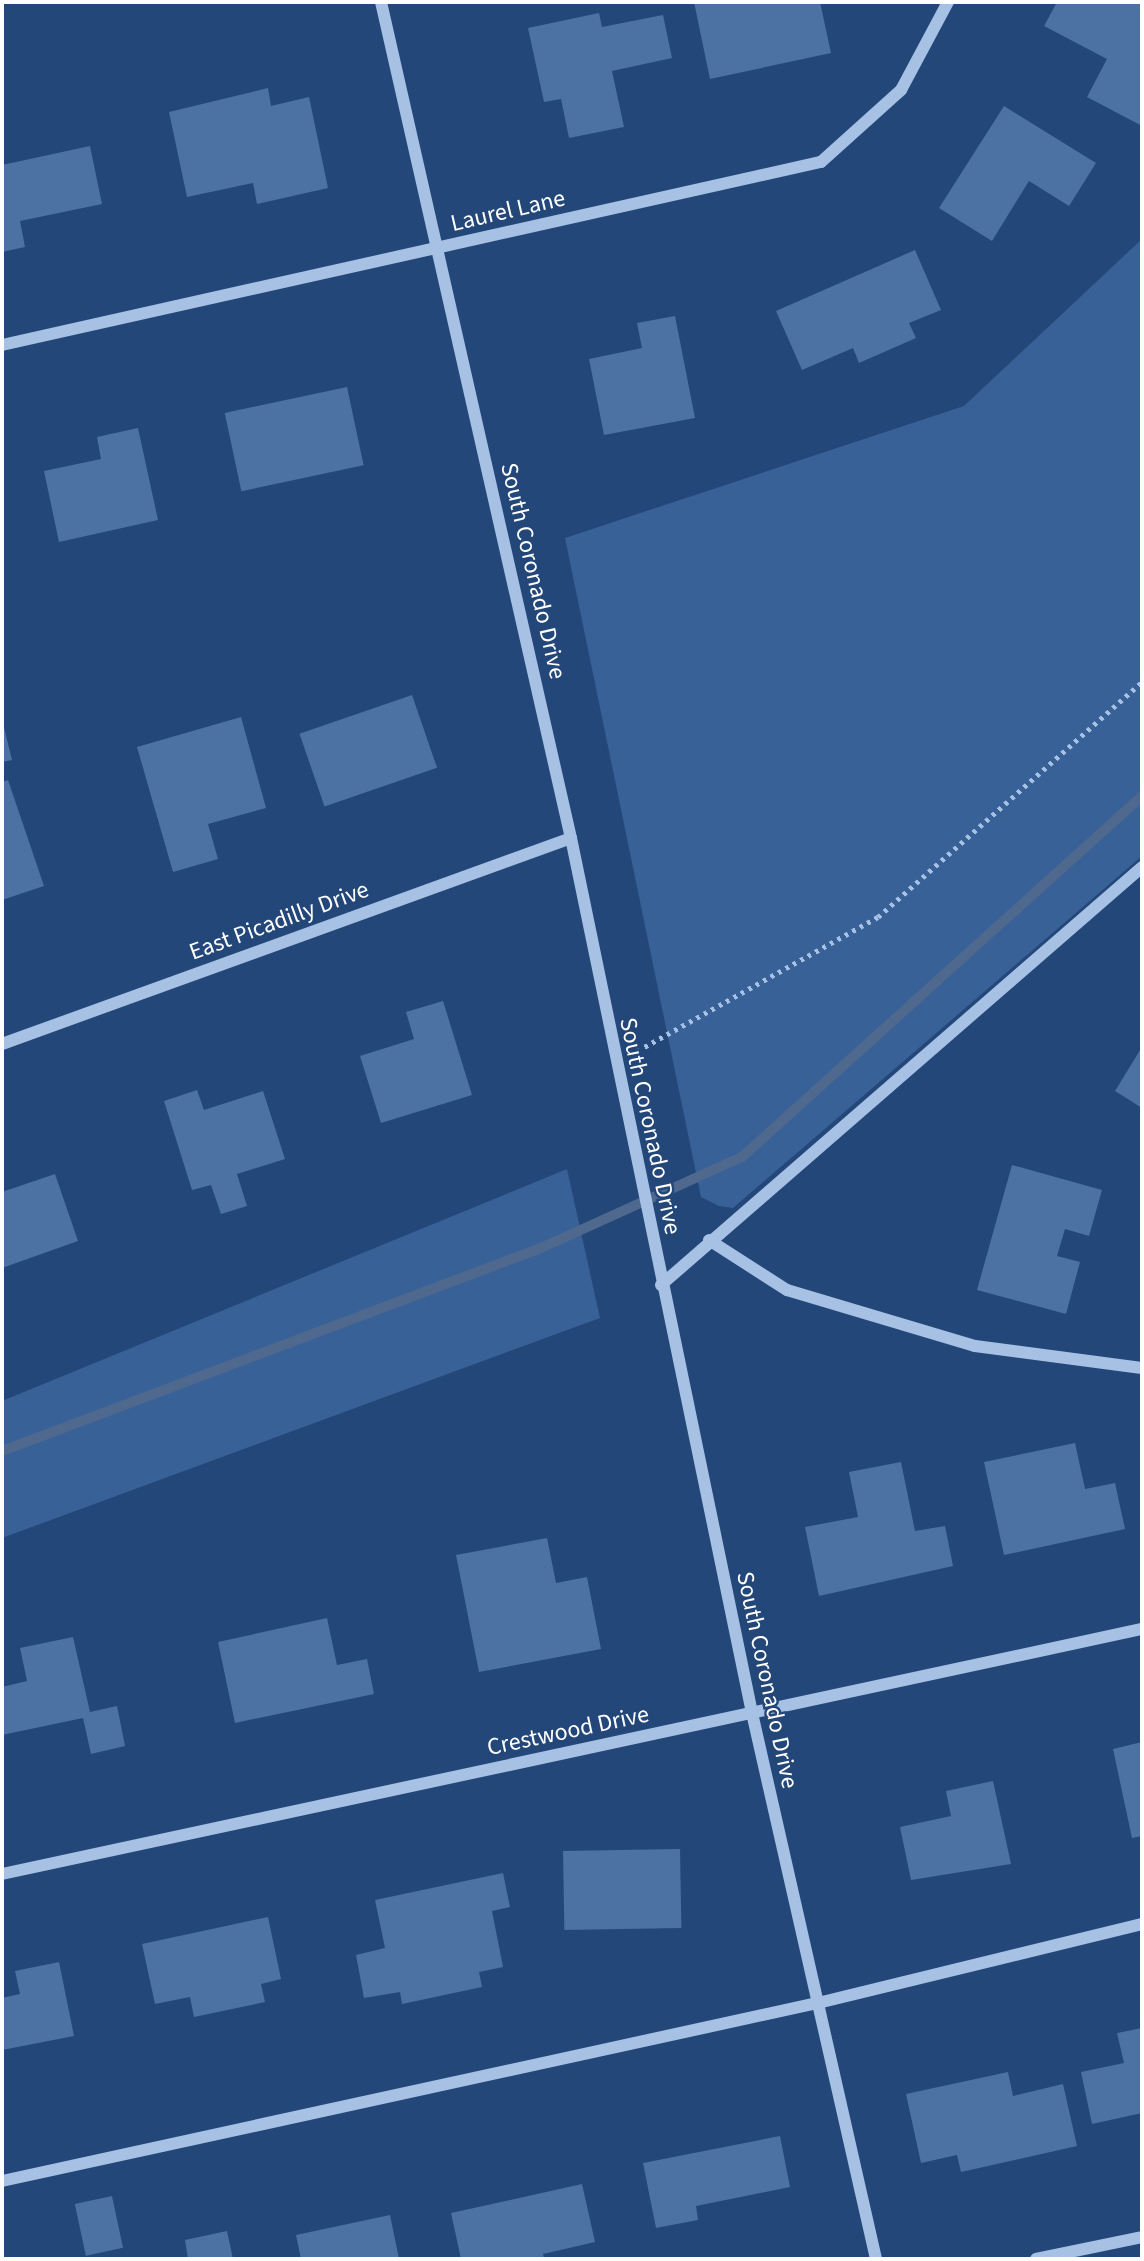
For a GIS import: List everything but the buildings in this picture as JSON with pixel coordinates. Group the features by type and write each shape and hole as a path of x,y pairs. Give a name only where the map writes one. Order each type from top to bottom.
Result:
{"street":[{"name":"South Coronado Drive","path":"381,2 571,838 655,1258 752,1713 876,2259"},
{"name":"Laurel Lane","path":"2,345 821,162 901,90 948,2"},
{"name":"East Picadilly Drive","path":"2,1044 571,838"},
{"path":"661,1285 709,1240 1142,867"},
{"path":"709,1240 787,1290 950,1339 975,1346 1142,1368"},
{"name":"Crestwood Drive","path":"2,1874 1142,1629"},
{"path":"2,2181 818,2003 1142,1923"},
{"path":"1036,2259 1142,2237"}],"path":[{"path":"615,1063 878,918 1142,682"}],"shaded area":[{"path":"1142,239 1142,856 733,1208 719,1206 701,1197 565,538 964,406"},
{"path":"567,1169 600,1318 2,1538 2,1401"}],"waterway":[{"path":"2,1451 541,1248 742,1157 1142,796"}]}
